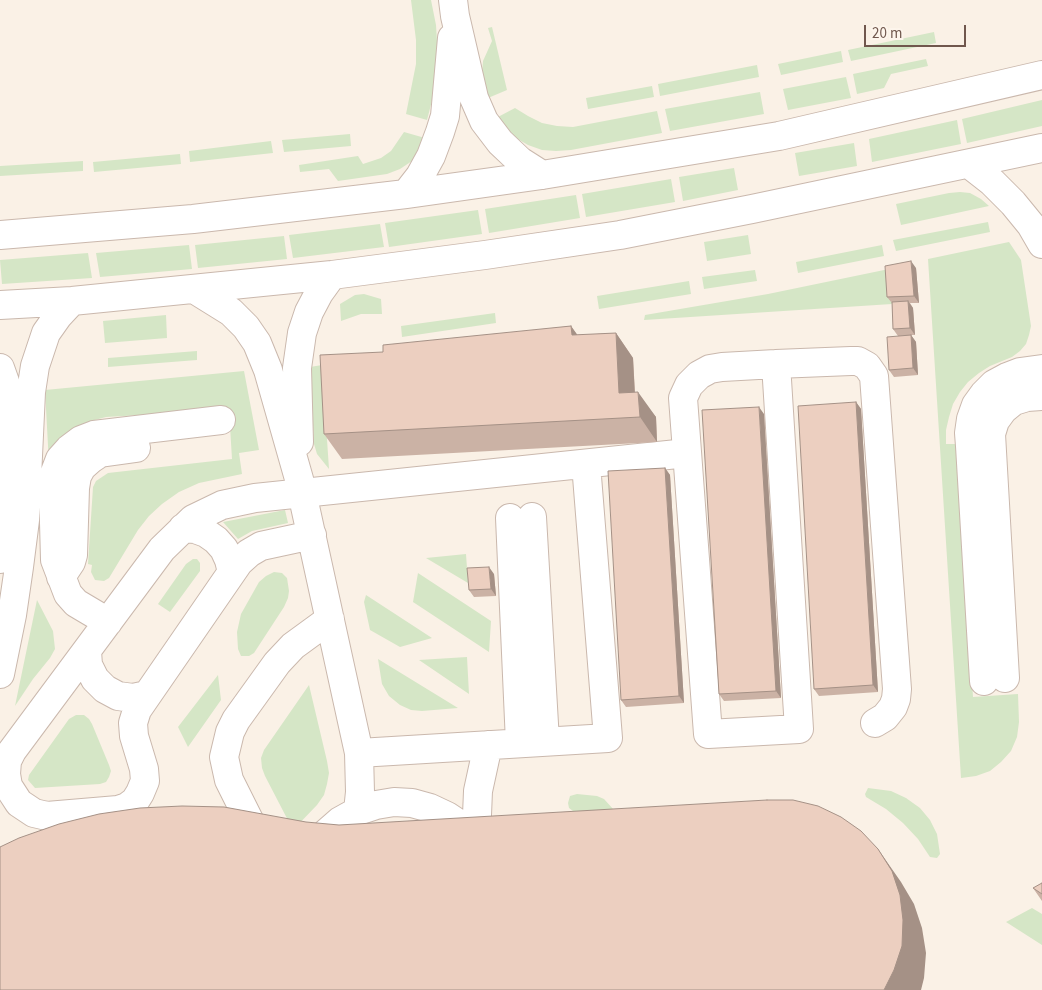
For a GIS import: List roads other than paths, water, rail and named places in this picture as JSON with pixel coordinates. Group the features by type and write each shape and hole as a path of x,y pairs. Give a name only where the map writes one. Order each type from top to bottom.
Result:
{"street":[{"path":"454,8 474,98 484,121 500,142 520,161 542,175"},
{"path":"406,194 420,176 431,156 445,116 454,8"},
{"path":"0,235 193,219 406,194 542,175 779,136 1042,75"},
{"path":"0,305 72,302 332,275 620,235 1042,148"},
{"path":"969,164 992,182 1013,203 1042,244"},
{"path":"301,486 298,350 308,312 332,275"},
{"path":"194,289 231,312 246,327 257,343 268,370 301,486 359,753 360,792 358,811"},
{"path":"0,559 35,366 46,333 58,316 72,302"},
{"path":"776,364 799,729 708,734 683,398 689,385 699,375 710,369 722,367 776,364 858,361 867,366 874,376 897,689 893,707 885,717 876,723"},
{"path":"0,368 6,394 16,478 20,567 0,674"},
{"path":"1042,369 1020,372 994,384 976,406 969,432 994,680 991,434 995,421 1003,410 1014,402 1027,397 1042,396"},
{"path":"108,622 76,603 68,594 61,577 71,562 73,555 75,488 82,467 100,453 222,429"},
{"path":"312,535 261,546 249,553 232,572 147,695 137,710 133,723 134,736 144,768 145,782 134,801 127,807 118,810 47,816 34,813 19,803 8,786 6,774 7,761 12,751 162,549 193,519 222,505 301,486 586,464 687,453"},
{"path":"359,753 608,738 586,464"},
{"path":"521,517 533,742"},
{"path":"183,528 195,529 206,533 216,540 224,549 232,572"},
{"path":"260,842 229,780 224,757 230,732 236,720 277,663 293,646 330,619"},
{"path":"87,650 88,665 94,679 105,689 118,696 125,697 133,698 147,695"},
{"path":"312,851 324,835 340,821 358,811 394,802 430,808 447,816 462,826 480,845 478,792 488,745"}]}
